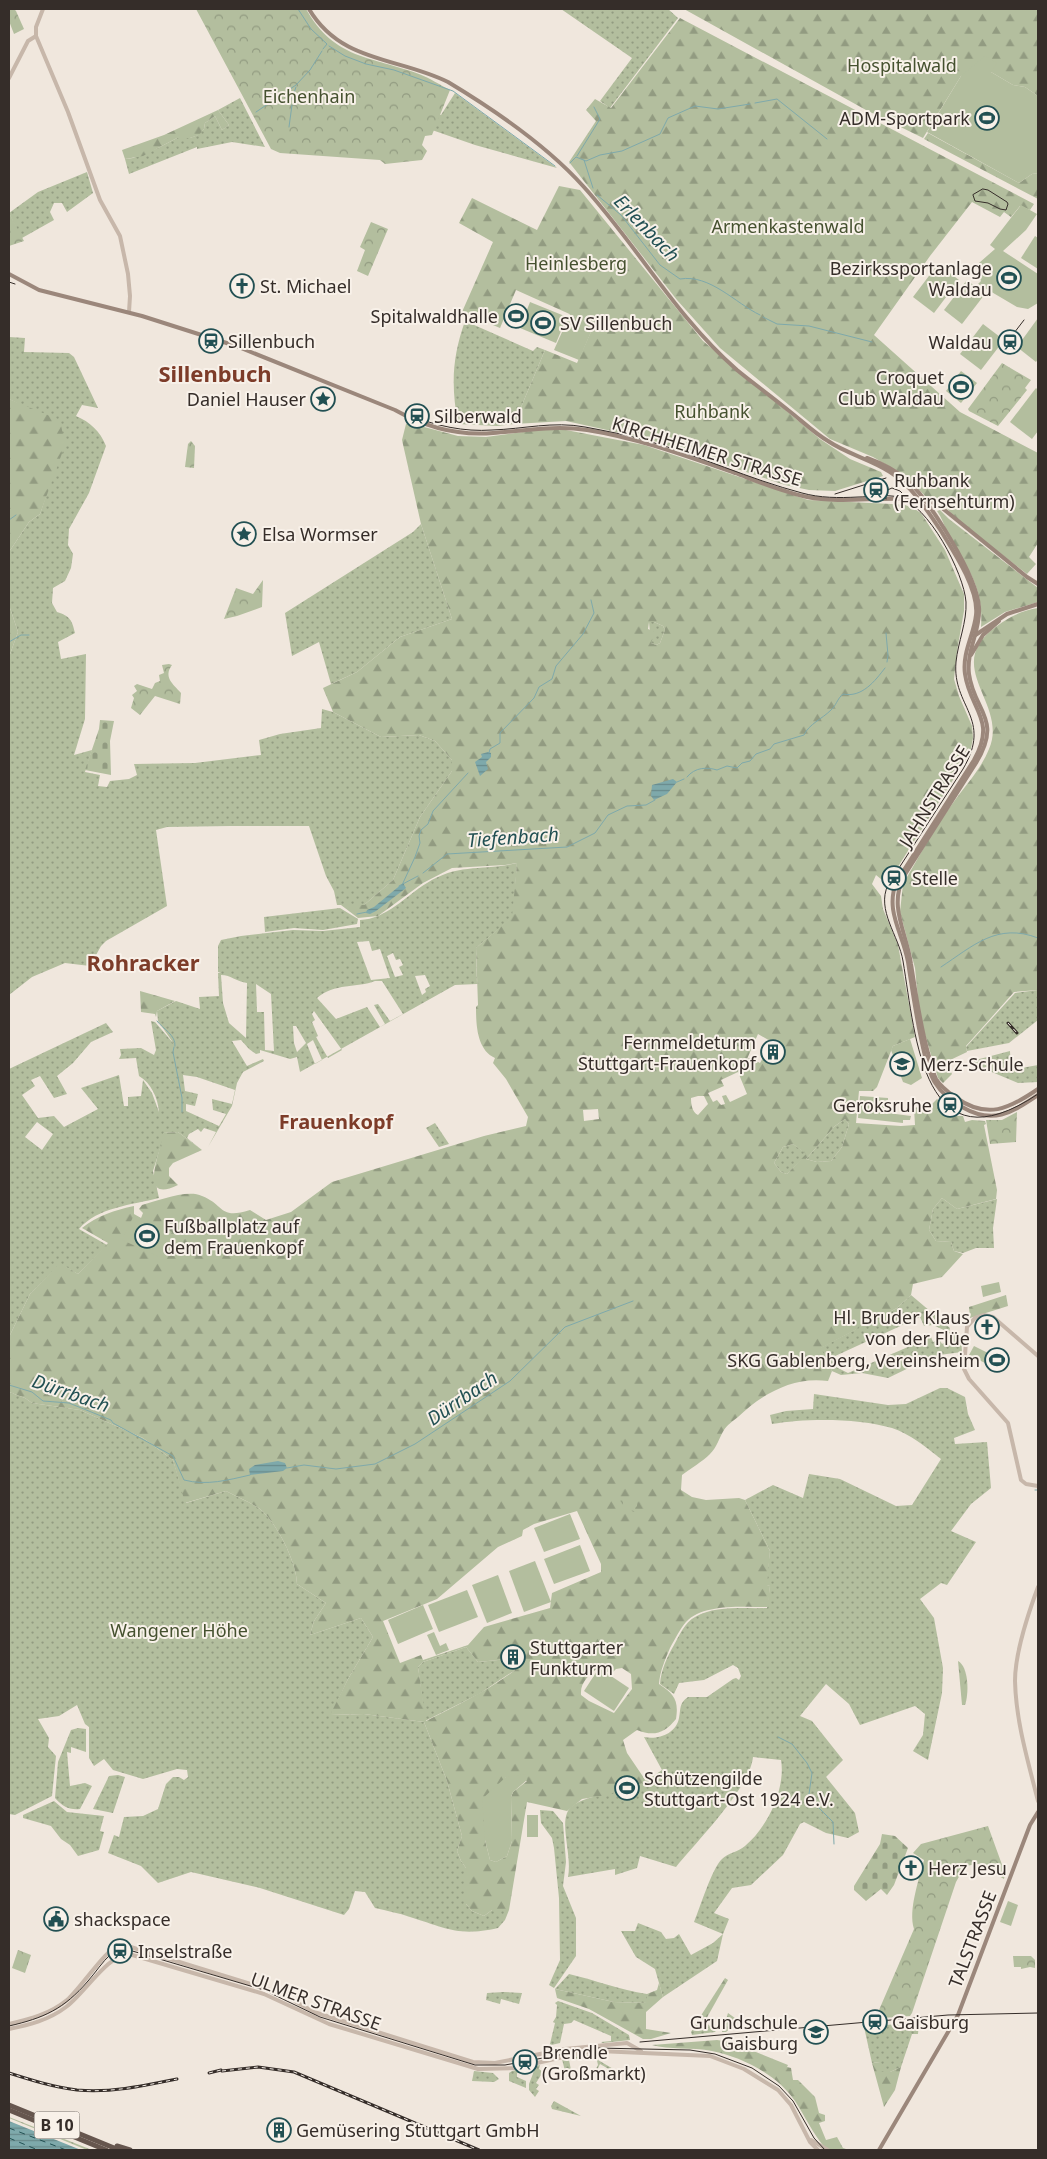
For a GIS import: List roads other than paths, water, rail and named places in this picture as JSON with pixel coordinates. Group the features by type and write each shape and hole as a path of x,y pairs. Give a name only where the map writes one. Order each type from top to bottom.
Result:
{"highway":[{"name":"B 10","path":"9,2104 119,2150"},
{"name":"B 10","path":"9,2110 106,2150"},
{"path":"99,2142 106,2142 130,2150"}],"main road":[{"path":"309,9 327,32 349,48 368,56 432,74 448,82 561,162 586,190 674,301 717,350 737,369 825,440 891,472 908,487 943,530 965,567 976,595 979,606 979,620 968,659"},
{"name":"KIRCHHEIMER STRASSE","path":"9,274 39,290 129,312 236,346 395,410 417,422 444,429 482,434 542,428 585,430 647,443 779,489 808,497 836,500 906,500 941,506 960,525 1038,584"},
{"path":"849,452 879,462 898,473 913,486 922,502"},
{"path":"891,472 898,473"},
{"path":"906,500 910,495 908,487"},
{"name":"JAHNSTRASSE","path":"922,502 948,543 974,596 976,615 968,643 965,674 982,719 983,733 981,744 974,760 897,881 892,894 894,918 906,955 916,1022 933,1080 947,1097 973,1113 987,1116 1003,1114 1017,1109 1038,1095"},
{"path":"968,643 988,625 1012,612 1038,604"},
{"path":"968,659 983,635 1012,612"},
{"path":"979,620 981,623 988,625"},
{"name":"JAHNSTRASSE","path":"968,659 970,680 986,720 986,743 979,759 902,881 896,905 910,958 919,1020 935,1076 946,1091 975,1108 992,1110 1006,1108 1038,1089"},
{"name":"TALSTRASSE","path":"879,2150 958,2015 1030,1825 1038,1812"}],"street":[{"path":"43,9 36,26 36,36 68,112 97,192 117,229 124,251 130,296 129,312"},
{"path":"9,78 28,41 36,36"},
{"path":"1037,1486 1026,1484 1019,1477 1006,1419 969,1379 964,1369 966,1332 970,1323 980,1316 996,1318 1038,1356"},
{"path":"1038,1588 1022,1641 1015,1680 1021,1738 1038,1801"},
{"name":"ULMER STRASSE","path":"9,2024 41,2015 66,2000 85,1981 114,1946 121,1944 268,1989 314,2012 473,2062 505,2061 565,2049 627,2043 643,2052"},
{"name":"ULMER STRASSE","path":"9,2029 42,2020 61,2010 73,2002 118,1956 132,1955 264,1994 329,2024 466,2066 489,2070 505,2069 590,2052 643,2052"},
{"path":"643,2052 710,2056 744,2068 771,2085 785,2097 806,2134 818,2150"},
{"path":"806,2134 828,2150"}],"water":[{"path":"491,753 491,757 486,762 488,769 480,776 475,762 482,757 481,754"},
{"path":"673,779 677,782 667,794 654,800 651,796 652,785"},
{"path":"403,883 406,888 376,911 370,914 366,913 367,910 374,907"},
{"path":"278,1461 285,1463 287,1468 283,1471 250,1475 249,1469 255,1465"},
{"path":"9,2121 81,2150 9,2150"}],"waterway":[{"path":"298,9 311,29 327,44 323,49"},
{"path":"329,46 345,56 366,64 394,70 453,91 555,166"},
{"path":"256,112 296,85 310,70 322,51"},
{"path":"292,99 296,87"},
{"path":"755,103 777,99 827,139"},
{"path":"570,163 576,157 586,161 600,155 622,151 660,134 668,118 695,106 718,109 750,104"},
{"path":"289,127 292,105"},
{"path":"577,156 600,119 594,107"},
{"path":"584,160 593,188"},
{"name":"Erlenbach","path":"597,195 621,215 660,265 680,279 702,281 712,285 760,315"},
{"name":"Erlenbach","path":"763,317 777,324 809,326 872,342"},
{"path":"9,520 16,515"},
{"path":"489,753 490,749 500,743 500,733 534,698 539,687 552,679 556,666 583,634 594,613 591,600"},
{"name":"Tiefenbach","path":"886,633 887,662"},
{"path":"9,642 21,635 29,635"},
{"name":"Tiefenbach","path":"687,777 694,771 701,769 717,770 727,766 737,768 742,763 750,761 756,754 770,749 774,744 804,735 812,725 833,708 843,694 850,695 862,691 885,668"},
{"path":"403,883 420,843 419,836 421,830 428,824 433,811 468,773"},
{"name":"Tiefenbach","path":"677,782 684,779"},
{"name":"Tiefenbach","path":"423,873 447,854 567,847 595,833 608,815 627,806 646,805 655,800"},
{"name":"Tiefenbach","path":"399,886 418,876"},
{"name":"Tiefenbach","path":"357,914 367,912"},
{"path":"941,967 975,944 998,935 1010,933 1038,938"},
{"path":"157,1021 171,1035 175,1046"},
{"path":"174,1047 173,1052 182,1098 182,1112"},
{"name":"Dürrbach","path":"287,1468 304,1465 336,1469 375,1464 415,1444 510,1381 565,1327 633,1301"},
{"name":"Dürrbach","path":"9,1385 32,1392 43,1401 69,1403 111,1420 113,1423 173,1456 184,1480 209,1482 250,1475"},
{"path":"778,1737 792,1744 807,1763 812,1773 809,1794 814,1803 833,1822 834,1844"}],"tram line":[{"path":"983,189 988,190 1007,202 1006,210 988,203 975,201 973,195 983,189"},
{"path":"9,282 15,284"},
{"path":"1001,350 1024,320"},
{"path":"409,415 440,425 471,430 573,425 633,437 667,447 802,493 830,497 893,496 909,502 921,512 943,541 964,589 966,610 957,654 956,677 973,725 974,737 971,752 963,769 888,885 885,894 886,913 901,952 913,1026 921,1058 932,1086 948,1106 970,1117 1000,1114 1038,1094"},
{"path":"835,494 886,478"},
{"path":"886,499 885,491 892,488 900,491 907,498"},
{"path":"9,2026 33,2020 53,2011 79,1991 111,1954 119,1950 129,1950 264,1990 320,2017 475,2065 505,2065 597,2048 690,2050 715,2054 752,2068 779,2086 793,2101 814,2138 825,2150"},
{"path":"640,2042 948,2015 1038,2013"}],"railway":[{"path":"1008,1023 1017,1033"},
{"path":"222,2071 258,2067 294,2072 479,2150"},
{"path":"209,2073 221,2070"},
{"path":"9,2073 59,2087 90,2091 127,2088 177,2079"}],"place":[{"name":"ADM-Sportpark","path":"987,118"},
{"name":"Bezirkssportanlage Waldau","path":"1009,278"},
{"name":"St. Michael","path":"242,286"},
{"name":"Spitalwaldhalle","path":"516,316"},
{"name":"SV Sillenbuch","path":"543,323"},
{"name":"Sillenbuch","path":"211,341"},
{"name":"Waldau","path":"1010,342"},
{"name":"Croquet Club Waldau","path":"961,387"},
{"name":"Daniel Hauser","path":"323,399"},
{"name":"Silberwald","path":"417,416"},
{"name":"Ruhbank (Fernsehturm)","path":"876,490"},
{"name":"Elsa Wormser","path":"244,534"},
{"name":"Stelle","path":"894,878"},
{"name":"Fernmeldeturm Stuttgart-Frauenkopf","path":"773,1052"},
{"name":"Merz-Schule","path":"902,1064"},
{"name":"Geroksruhe","path":"950,1105"},
{"name":"Fußballplatz auf dem Frauenkopf","path":"147,1236"},
{"name":"Hl. Bruder Klaus von der Flüe","path":"987,1327"},
{"name":"SKG Gablenberg, Vereinsheim","path":"997,1360"},
{"name":"Stuttgarter Funkturm","path":"513,1657"},
{"name":"Schützengilde Stuttgart-Ost 1924 e.V.","path":"627,1788"},
{"name":"Herz Jesu","path":"911,1868"},
{"name":"shackspace","path":"56,1919"},
{"name":"Inselstraße","path":"120,1951"},
{"name":"Gaisburg","path":"875,2022"},
{"name":"Grundschule Gaisburg","path":"816,2032"},
{"name":"Brendle (Großmarkt)","path":"525,2062"},
{"name":"Gemüsering Stuttgart GmbH","path":"279,2130"}],"district":[{"name":"Sillenbuch","path":"215,373"},
{"name":"Rohracker","path":"143,962"},
{"name":"Frauenkopf","path":"336,1121"}],"park label":[{"name":"Hospitalwald","path":"902,65"},
{"name":"Eichenhain","path":"309,96"},
{"name":"Armenkastenwald","path":"788,226"},
{"name":"Heinlesberg","path":"576,263"},
{"name":"Ruhbank","path":"712,411"},
{"name":"Wangener Höhe","path":"179,1630"}]}
